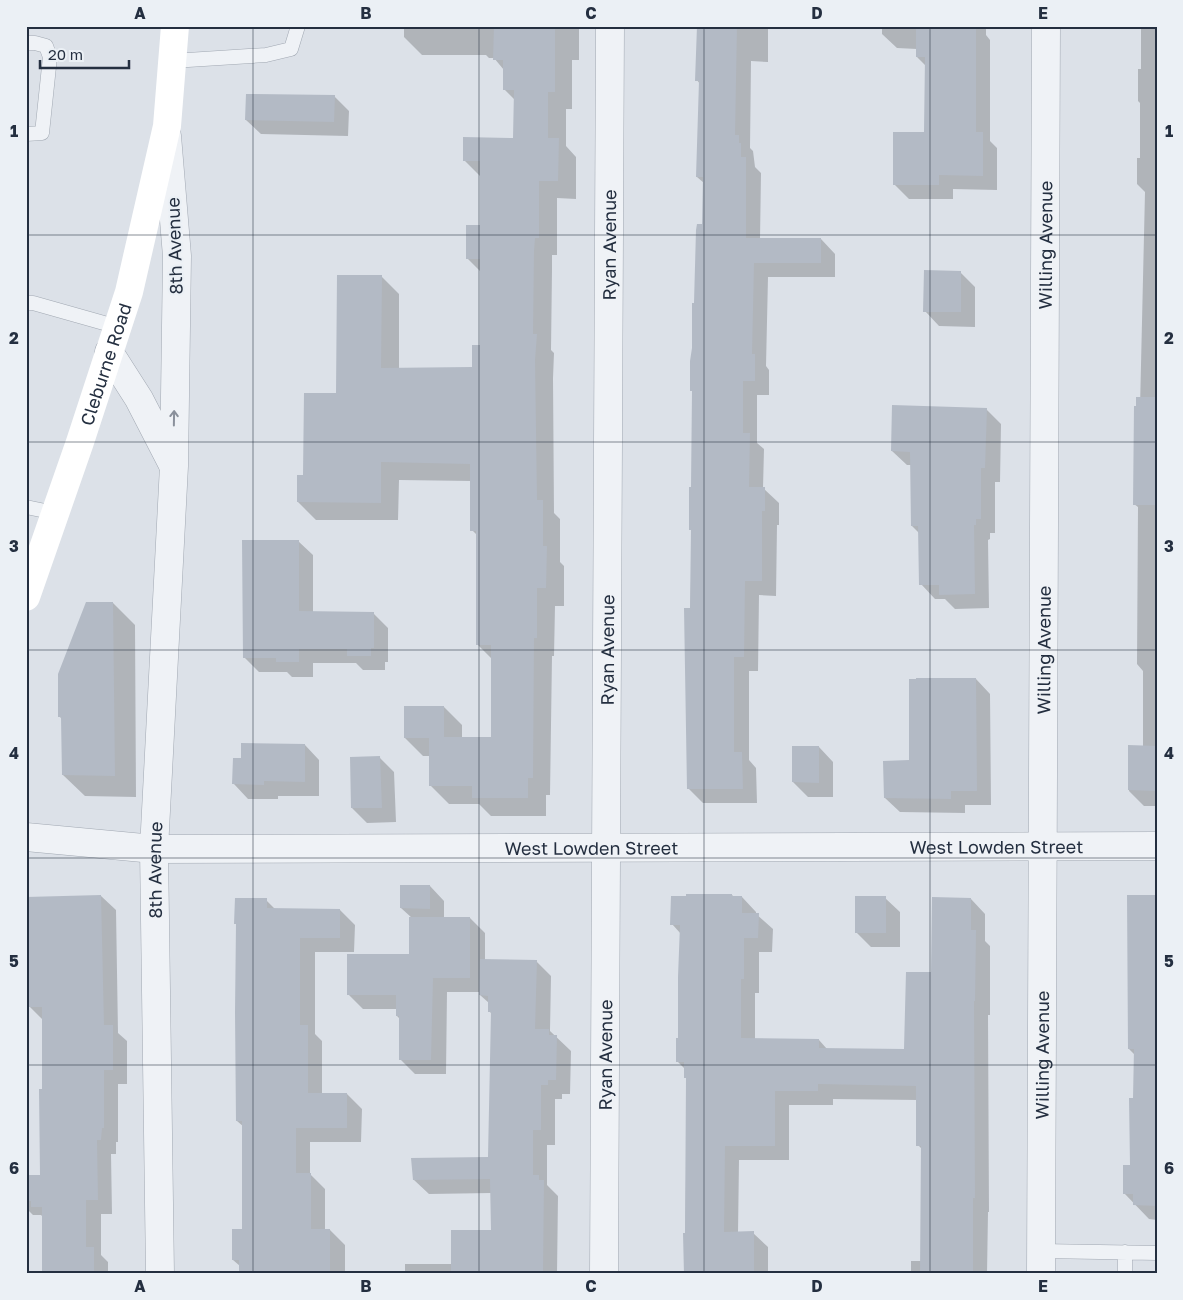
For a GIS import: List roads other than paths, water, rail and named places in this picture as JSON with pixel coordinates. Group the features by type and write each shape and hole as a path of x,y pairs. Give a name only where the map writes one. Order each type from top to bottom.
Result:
{"main road":[{"name":"8th Avenue","path":"167,126 175,26"},
{"name":"Cleburne Road","path":"26,597 129,292 167,126"}],"street":[{"name":"Ryan Avenue","path":"604,1274 610,26"},
{"name":"Willing Avenue","path":"1041,1263 1046,26"},
{"name":"8th Avenue","path":"160,1274 154,849 174,466 177,256 167,126"},
{"path":"113,339 139,400 174,466"},
{"name":"West Lowden Street","path":"26,837 154,849 1157,846"}],"lane":[{"path":"172,61 266,55 291,49 298,26"},
{"path":"26,43 35,42 46,46 50,57 42,134 26,134"},
{"path":"26,303 33,303 113,339"},
{"path":"26,507 55,512"},
{"path":"1041,1263 1125,1252 1157,1253"},
{"path":"1125,1252 1125,1274"}]}
